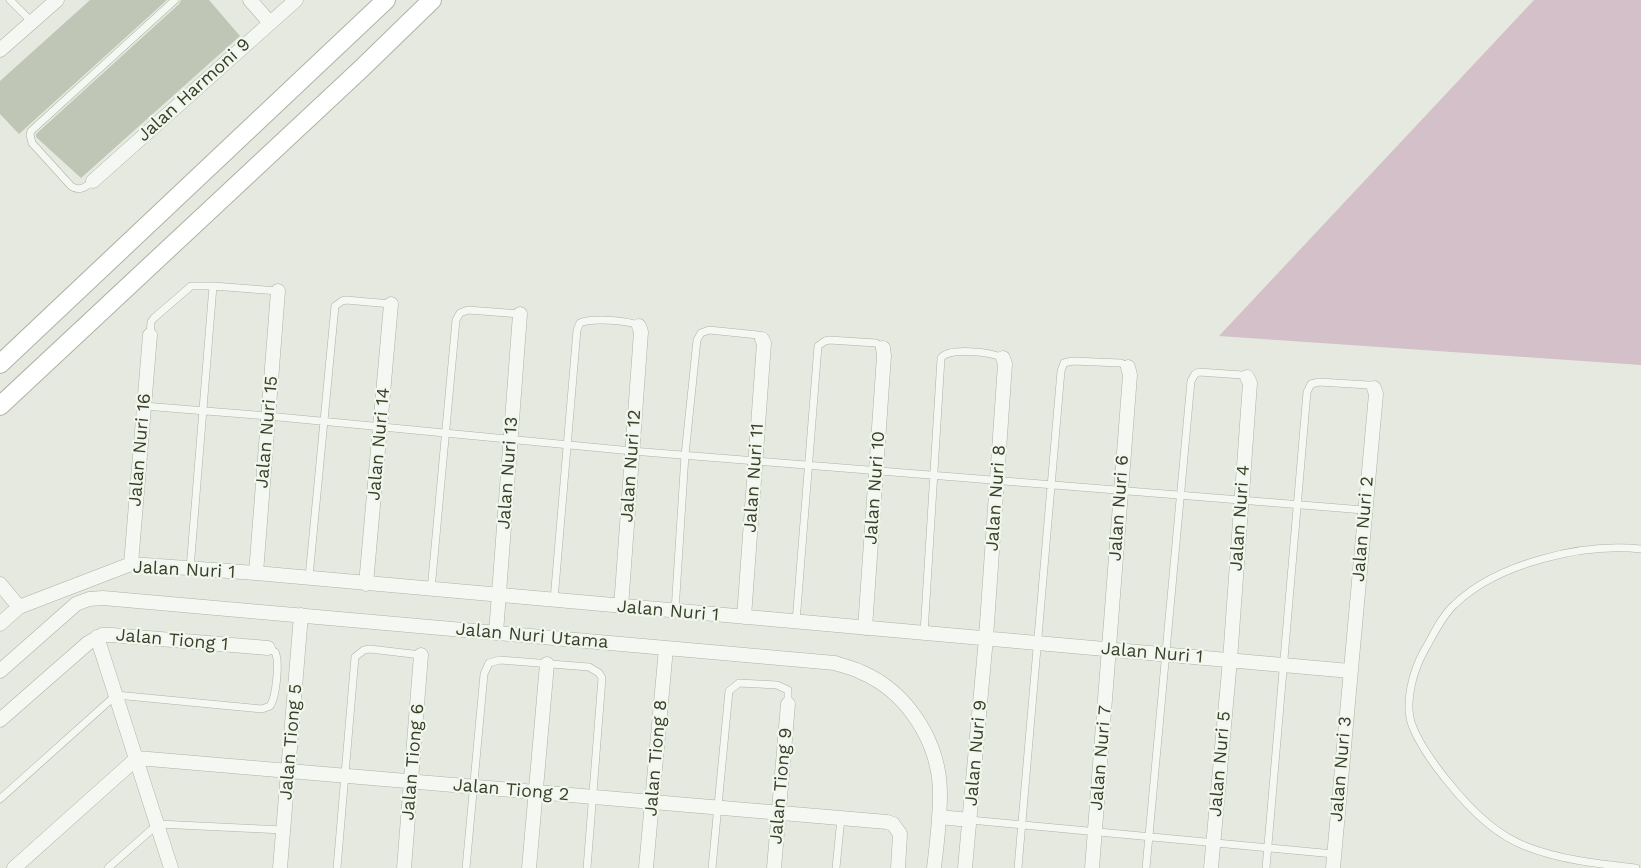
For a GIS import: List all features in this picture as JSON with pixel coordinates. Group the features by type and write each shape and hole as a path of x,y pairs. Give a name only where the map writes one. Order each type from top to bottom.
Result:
{"main road":[{"path":"0,364 386,0"},
{"path":"0,406 432,0"}],"street":[{"path":"0,50 57,0"},
{"path":"250,0 270,23"},
{"name":"Jalan Harmoni 9","path":"93,181 296,0"},
{"name":"Jalan Nuri 15","path":"256,573 278,291"},
{"name":"Jalan Nuri 14","path":"366,584 391,304"},
{"name":"Jalan Nuri 13","path":"496,633 520,314"},
{"name":"Jalan Nuri 12","path":"621,607 641,332 639,326"},
{"name":"Jalan Nuri 16","path":"131,564 150,335"},
{"name":"Jalan Nuri 11","path":"744,617 764,343 762,339"},
{"name":"Jalan Nuri 10","path":"865,628 883,348"},
{"name":"Jalan Nuri 8","path":"986,639 1005,364 1002,358"},
{"name":"Jalan Nuri 6","path":"1110,649 1130,375 1128,367"},
{"name":"Jalan Nuri 4","path":"1230,660 1250,383 1247,378"},
{"name":"Jalan Nuri 2","path":"1350,670 1376,394 1374,388"},
{"name":"Jalan Nuri 1","path":"0,624 19,607 131,564 256,573 1350,670"},
{"path":"0,584 19,607"},
{"name":"Jalan Nuri Utama","path":"0,671 71,609 89,599 103,597 835,663 862,672 884,685 902,701 920,724 932,748 939,781 939,817 934,868"},
{"name":"Jalan Tiong 5","path":"280,868 301,615"},
{"name":"Jalan Tiong 1","path":"0,720 97,637 112,635 268,648"},
{"path":"97,637 171,868"},
{"name":"Jalan Nuri 9","path":"965,868 986,639"},
{"name":"Jalan Tiong 8","path":"646,868 666,648"},
{"name":"Jalan Nuri 7","path":"1092,868 1110,649"},
{"name":"Jalan Tiong 6","path":"404,868 421,655"},
{"name":"Jalan Nuri 5","path":"1211,868 1230,660"},
{"path":"529,868 547,664"},
{"name":"Jalan Nuri 3","path":"1333,861 1350,670"},
{"name":"Jalan Tiong 9","path":"774,868 788,704"},
{"path":"14,868 137,758"},
{"name":"Jalan Tiong 2","path":"137,758 885,822 892,824 900,834 898,868"},
{"path":"939,817 970,820"}],"lane":[{"path":"10,0 32,22"},
{"path":"93,181 83,189 71,186 32,143 31,131 175,0"},
{"path":"150,335 151,322 154,318 189,288 196,285 278,291"},
{"path":"190,569 213,286"},
{"path":"309,579 335,306 346,300 391,304"},
{"path":"431,590 458,316 468,310 520,314"},
{"path":"554,601 578,326 589,320 633,322 639,326"},
{"path":"675,611 686,455 699,336 709,330 758,335 762,339"},
{"path":"796,622 818,346 829,340 876,343 883,348"},
{"path":"924,633 941,358 952,351 995,354 1002,358"},
{"path":"1018,868 1062,367 1064,363 1072,361 1121,363 1128,367"},
{"path":"1146,868 1192,377 1203,372 1242,375 1247,378"},
{"path":"1266,868 1308,387 1319,382 1368,385 1374,388"},
{"path":"144,406 632,451 1364,510"},
{"path":"1636,868 1568,859 1524,846 1498,832 1464,801 1424,749 1412,724 1410,698 1418,662 1436,631 1453,605 1477,588 1508,571 1550,555 1587,549 1641,549"},
{"path":"0,799 116,695 266,708 273,703 274,699 278,660 275,652 268,648"},
{"path":"337,868 355,657 364,650 370,649 421,655"},
{"path":"466,868 485,668 489,663 500,660 589,668 599,673 602,678 587,868"},
{"path":"712,868 729,691 739,683 745,682 777,685 788,690 788,704"},
{"path":"836,868 841,818"},
{"path":"970,820 1268,848 1333,861"},
{"path":"108,868 158,824 284,830"}],"shaded area":[{"path":"1534,0 1641,0 1641,365 1219,336"}],"building":[{"path":"90,0 167,0 19,134 0,114 0,81"},
{"path":"181,0 209,0 240,36 81,178 36,137 36,134"}]}
